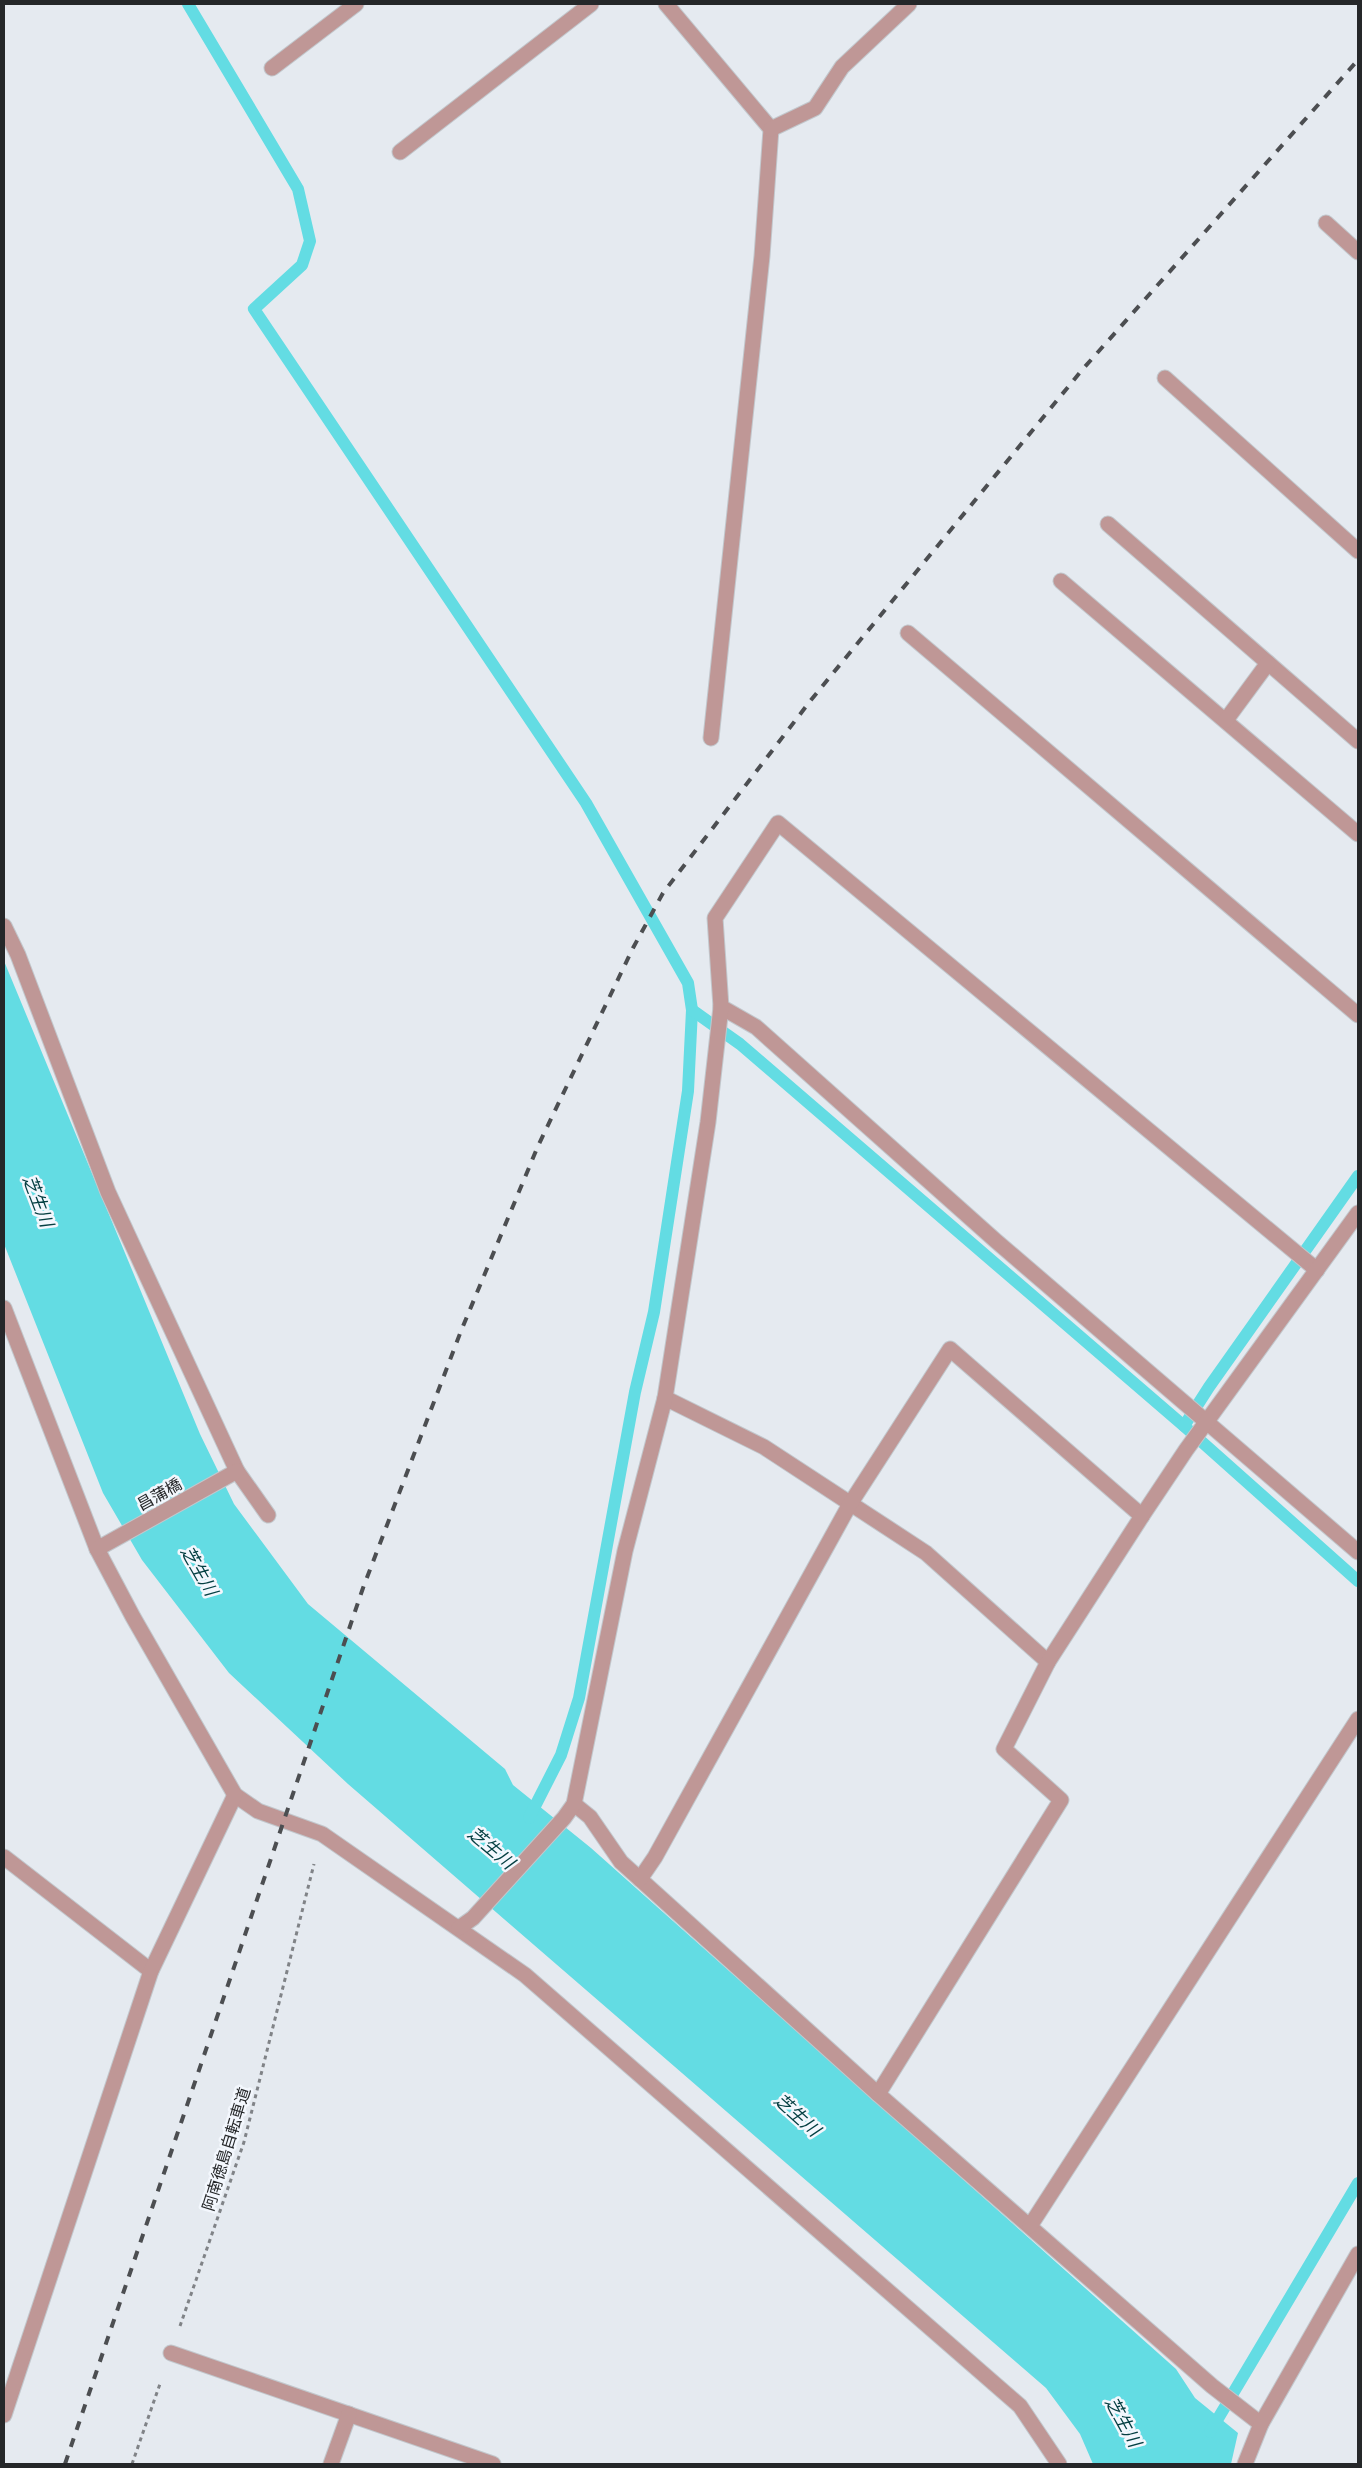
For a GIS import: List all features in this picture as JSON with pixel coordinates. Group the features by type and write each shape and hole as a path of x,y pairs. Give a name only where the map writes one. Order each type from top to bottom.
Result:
{"street":[{"path":"272,68 356,4"},
{"path":"400,152 592,4"},
{"path":"666,4 771,129 762,256 711,738"},
{"path":"771,129 814,108 842,67 908,4"},
{"path":"1326,223 1358,252"},
{"path":"1165,378 1358,551"},
{"path":"1108,524 1358,741"},
{"path":"1061,581 1358,834"},
{"path":"908,633 1358,1015"},
{"path":"1226,720 1268,663"},
{"path":"459,1928 473,1918 564,1818 574,1804 625,1551 665,1398 708,1122 721,1007 715,918 778,823 1314,1267"},
{"path":"4,926 18,955 108,1192 237,1470 268,1515"},
{"path":"721,1007 756,1027 1205,1427 1358,1552"},
{"path":"878,2094 1061,1800 1004,1749 1048,1662 1186,1450 1205,1427 1314,1267 1358,1213"},
{"path":"4,1308 97,1549 142,1634 235,1795 258,1811 322,1834 525,1975 1020,2406 1059,2464"},
{"path":"640,1879 655,1857 850,1504 950,1349 1142,1516"},
{"path":"665,1398 764,1447 926,1552 1048,1662"},
{"name":"昌蒲橋","path":"97,1549 237,1470"},
{"path":"1030,2226 1358,1719"},
{"path":"4,2414 151,1971 235,1795"},
{"path":"574,1804 590,1817 621,1862 878,2094 1212,2386 1261,2424"},
{"path":"4,1857 151,1971"},
{"path":"1246,2464 1261,2424 1356,2261"},
{"path":"171,2353 493,2464"},
{"path":"331,2464 348,2414"}],"path":[{"name":"阿南徳島自転車道","path":"132,2464 244,2142 322,1834"}],"water":[{"name":"芝生川","path":"4,961 200,1434 234,1504 308,1604 505,1769 513,1785 591,1848 1176,2369 1195,2398 1238,2433 1231,2464 1093,2464 1080,2434 1046,2388 348,1784 229,1673 142,1560 103,1493 4,1244"}],"waterway":[{"path":"188,4 298,189 310,241 302,265 254,309 586,803 688,983 692,1010 688,1091 654,1312 635,1392 579,1698 561,1755 529,1818"},
{"path":"692,1010 740,1044 1184,1426 1358,1581"},
{"path":"1184,1426 1209,1387 1358,1176"},
{"path":"1210,2432 1358,2183"}],"railway":[{"path":"65,2464 363,1588 461,1331 538,1146 633,948 663,893 811,700 1082,370 1358,60"}]}
